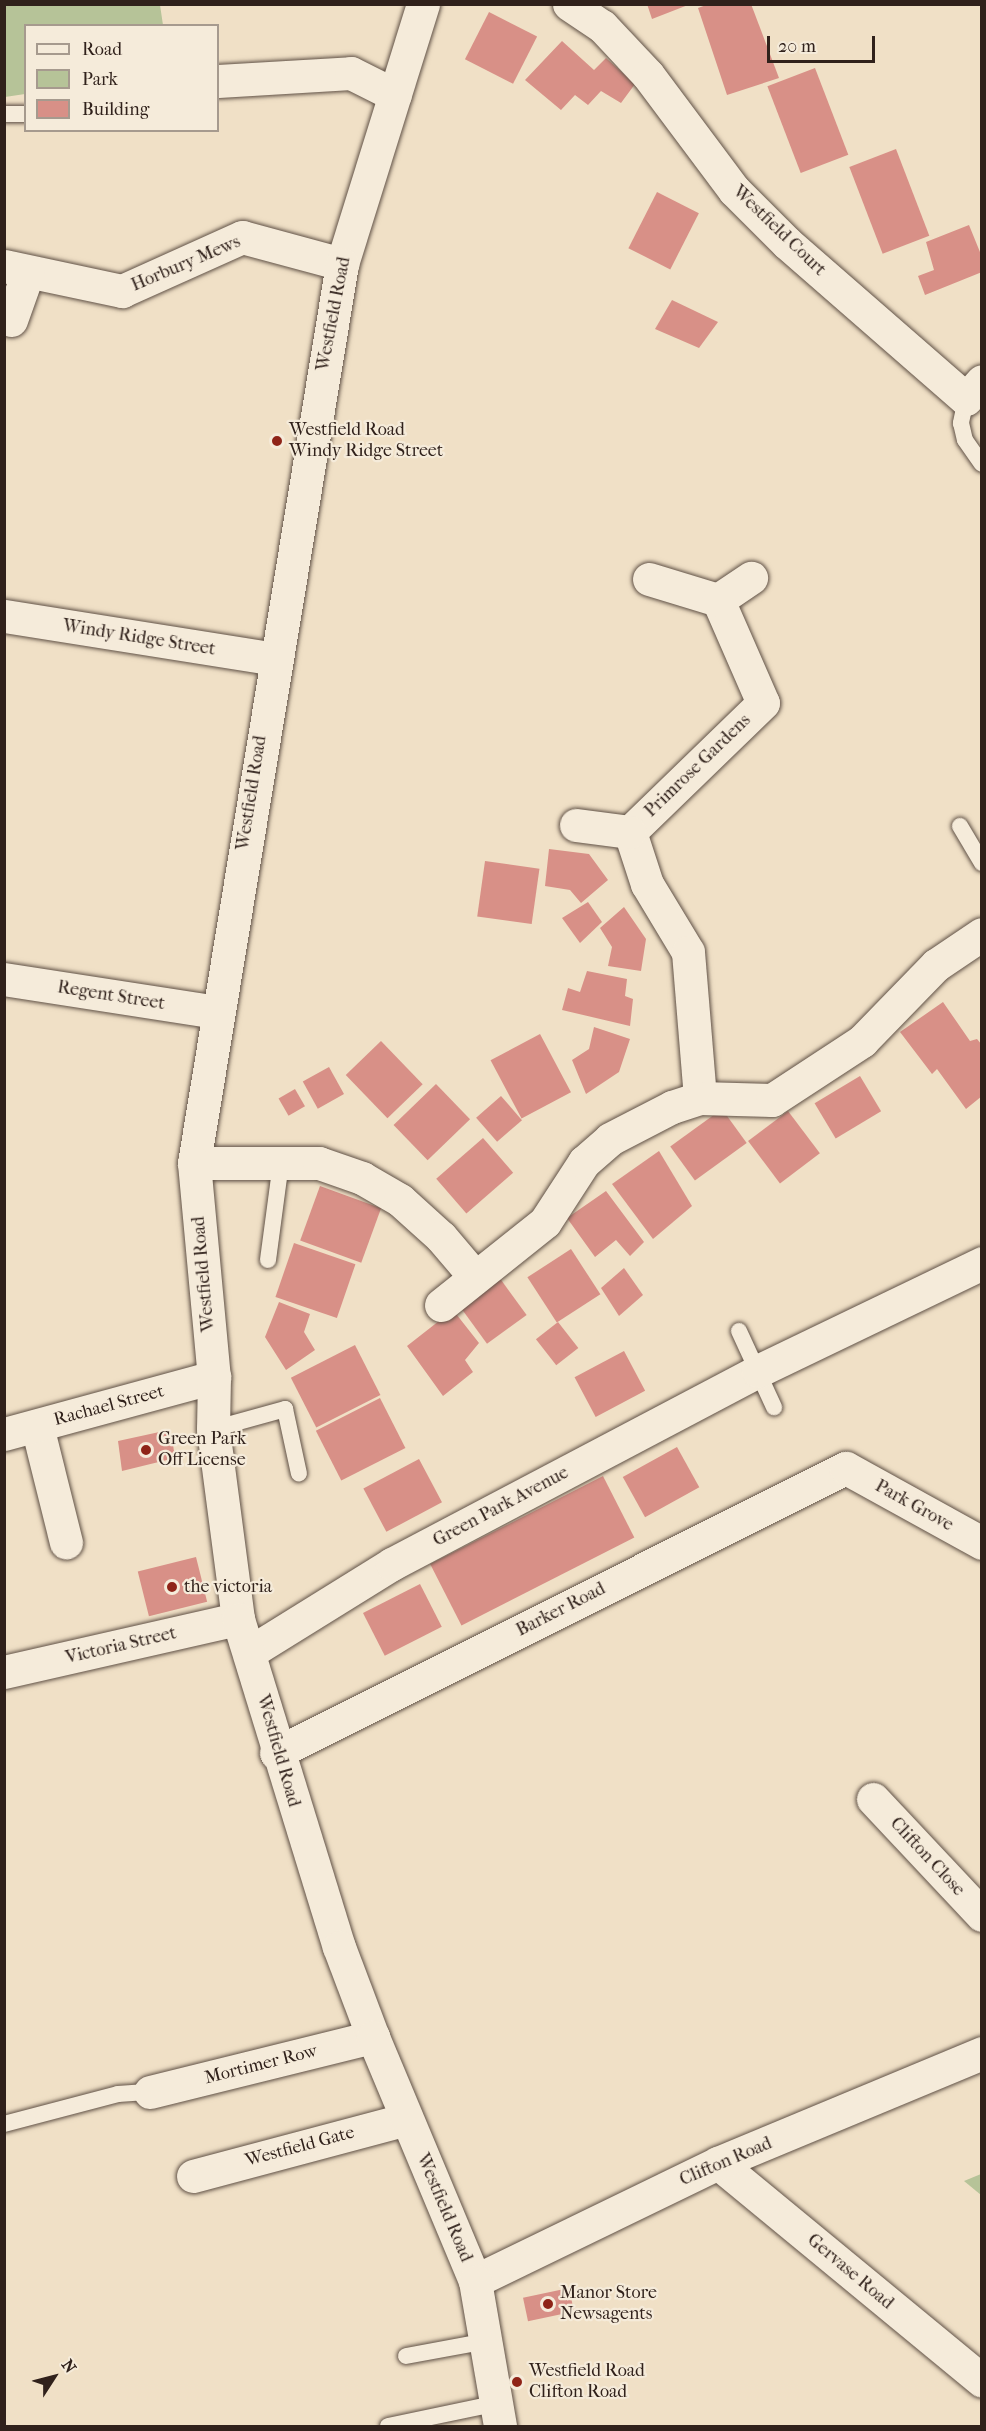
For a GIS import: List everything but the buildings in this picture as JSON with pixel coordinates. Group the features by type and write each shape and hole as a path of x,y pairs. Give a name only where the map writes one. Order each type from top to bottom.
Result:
{"street":[{"name":"Westfield Road","path":"423,4 342,264 274,659 194,1162 214,1377 213,1429 238,1619 276,1753 373,2037 475,2281 499,2415"},
{"name":"Westfield Court","path":"569,4 602,26 648,75 734,190 787,243 974,390"},
{"path":"219,81 351,74 394,95"},
{"name":"Horbury Mews","path":"11,320 16,269 122,291 242,237 342,264"},
{"path":"649,579 718,600 751,578"},
{"name":"Primrose Gardens","path":"630,832 763,703 718,600"},
{"name":"Windy Ridge Street","path":"4,616 274,659"},
{"name":"Primrose Gardens","path":"576,825 630,832"},
{"name":"Primrose Gardens","path":"630,832 647,884 688,952 700,1098"},
{"path":"441,1305 545,1222 584,1162 610,1139 672,1107 700,1098 772,1100 862,1041 936,965 981,934"},
{"name":"Regent Street","path":"4,980 217,1012"},
{"path":"194,1162 320,1163 362,1178 400,1200 441,1237 475,1277"},
{"name":"Green Park Avenue","path":"249,1652 392,1564 758,1371 981,1263"},
{"name":"Rachael Street","path":"4,1434 214,1377"},
{"path":"37,1426 66,1542"},
{"name":"Park Grove","path":"846,1468 981,1544"},
{"name":"Barker Road","path":"276,1753 846,1468"},
{"name":"Victoria Street","path":"4,1672 238,1619"},
{"name":"Clifton Close","path":"873,1799 981,1915"},
{"name":"Mortimer Row","path":"150,2092 373,2037"},
{"name":"Clifton Road","path":"475,2281 718,2163 981,2053"},
{"name":"Westfield Gate","path":"193,2176 407,2119"},
{"name":"Gervase Road","path":"718,2163 981,2381"}],"lane":[{"path":"4,114 24,114"},
{"path":"974,390 961,423 965,440 981,464"},
{"path":"960,825 981,863"},
{"path":"268,1260 281,1162"},
{"path":"740,1331 774,1407"},
{"path":"213,1429 285,1409 299,1474"},
{"path":"4,2124 118,2094 150,2092"},
{"path":"406,2356 487,2341"},
{"path":"388,2427 499,2415"}],"green space":[{"path":"4,5 160,5 163,24 24,24 24,94 5,97"},
{"path":"982,2174 981,2195 964,2181"}],"place":[{"name":"Westfield Road Windy Ridge Street","path":"277,441"},
{"name":"Green Park Off License","path":"146,1450"},
{"name":"the victoria","path":"172,1587"},
{"name":"Manor Store Newsagents","path":"548,2304"},
{"name":"Westfield Road Clifton Road","path":"517,2382"}]}
